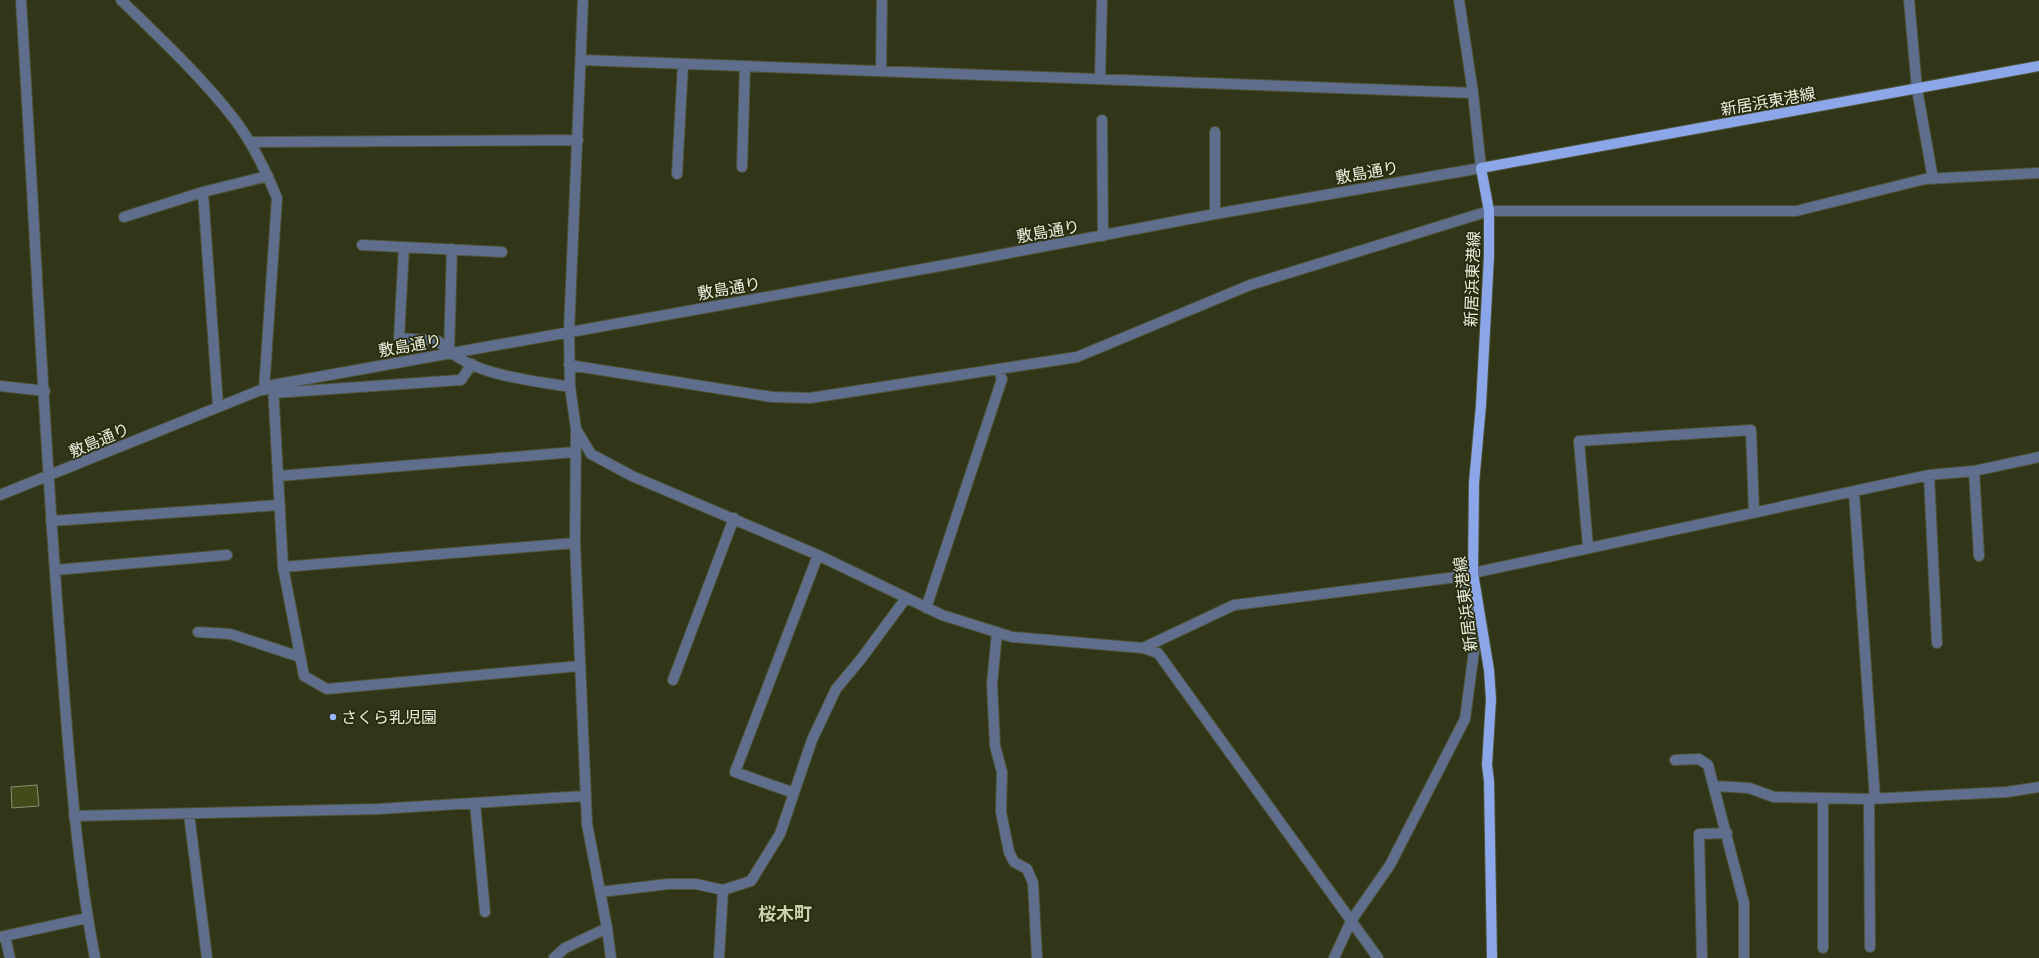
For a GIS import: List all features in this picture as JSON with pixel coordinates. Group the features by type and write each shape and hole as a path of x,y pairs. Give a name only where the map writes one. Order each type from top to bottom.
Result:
{"main road":[{"name":"新居浜東港線","path":"1492,958 1490,781 1487,766 1491,699 1489,670 1469,575 1490,256 1489,211 1481,168 2039,66"}],"street":[{"path":"21,0 45,391 51,521 74,816 87,918 94,958"},
{"path":"121,0 173,51 235,120 250,142 268,176 277,198 270,390 278,476 283,567 304,676 327,688 579,666"},
{"path":"584,0 569,332 570,387 576,429 574,543 587,824 607,928 611,958"},
{"path":"881,71 882,0"},
{"path":"1100,79 1102,0"},
{"path":"1459,0 1473,93 1481,168"},
{"path":"1909,0 1917,89 1933,179"},
{"path":"582,60 1473,93"},
{"path":"677,174 683,64"},
{"path":"742,167 745,66"},
{"path":"1102,120 1103,236"},
{"path":"1215,132 1215,214"},
{"path":"250,142 578,140"},
{"name":"敷島通り","path":"0,495 49,477 218,406 270,390 449,353 1103,236 1215,214 1481,168"},
{"path":"569,365 772,397 810,398 1077,357 1250,285 1489,211 1796,211 1933,179 2039,173"},
{"path":"124,216 203,192 268,176"},
{"path":"203,192 218,406"},
{"path":"362,245 502,252"},
{"path":"404,247 399,338 438,341 449,353 490,372 570,387"},
{"path":"449,353 452,249"},
{"path":"270,390 461,380 472,364"},
{"path":"926,608 1002,380 998,369"},
{"path":"0,386 45,391"},
{"path":"576,429 591,454 632,476 734,518 818,555 926,608 997,632 1027,638 1143,648 1158,653 1378,958"},
{"path":"1588,547 1579,441 1751,430 1754,512"},
{"path":"278,476 575,452"},
{"path":"1143,648 1234,605 1469,575 1588,547 1929,475 1974,472 2039,457"},
{"path":"1974,472 1979,556"},
{"path":"1929,475 1937,643"},
{"path":"1854,492 1872,799 1870,947"},
{"path":"51,521 280,504"},
{"path":"673,680 734,518"},
{"path":"283,567 574,543"},
{"path":"55,570 227,555"},
{"path":"794,793 735,772 818,555"},
{"path":"1334,958 1351,921 1390,865 1465,719 1474,651 1469,575"},
{"path":"600,892 668,884 696,884 723,890 751,881 780,834 812,740 836,689 861,659 906,598"},
{"path":"198,632 230,634 300,657"},
{"path":"997,632 992,684 995,746 1002,772 1001,812 1009,852 1014,862 1027,869 1033,883 1036,958"},
{"path":"1675,760 1699,759 1708,765 1727,833 1744,903 1744,958"},
{"path":"1714,786 1749,788 1774,797 1872,799 2007,792 2039,787"},
{"path":"74,816 370,809 585,796"},
{"path":"1823,798 1823,948"},
{"path":"475,803 485,912"},
{"path":"189,814 207,958"},
{"path":"1702,958 1699,834 1727,833"},
{"path":"719,958 723,890"},
{"path":"10,958 3,936 87,918"},
{"path":"554,958 565,948 607,928"}],"building":[{"path":"37,785 39,806 12,808 11,787"}],"place":[{"name":"さくら乳児園","path":"333,717"}],"district":[{"name":"桜木町","path":"785,914"}]}
